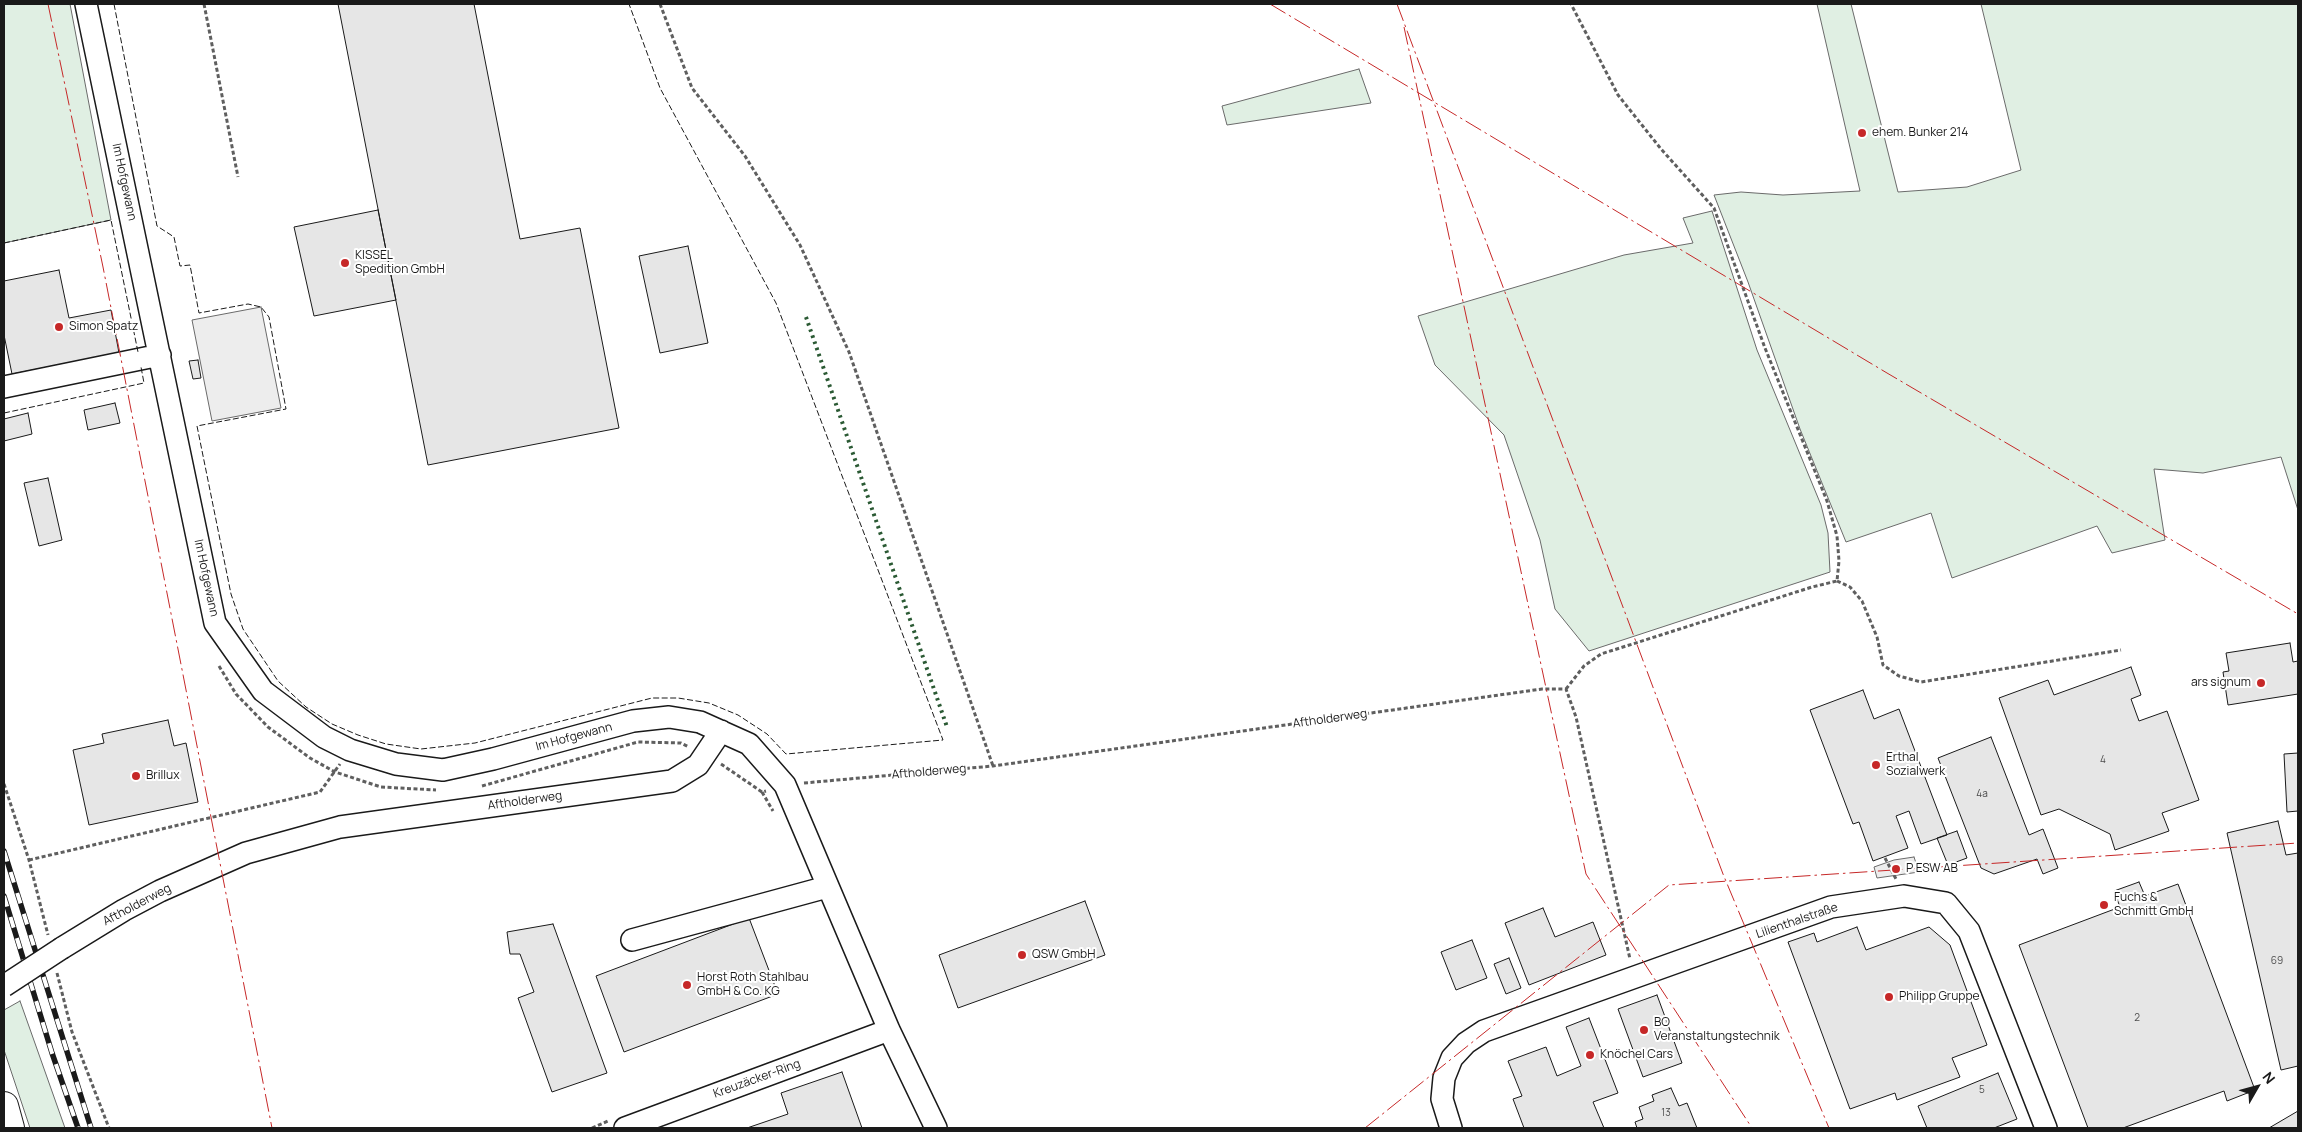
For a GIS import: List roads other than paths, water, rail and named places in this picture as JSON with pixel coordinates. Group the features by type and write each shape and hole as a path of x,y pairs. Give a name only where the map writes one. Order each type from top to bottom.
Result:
{"highway":[{"path":"4,1106 10,1128"}],"street":[{"name":"Im Hofgewann","path":"86,4 215,623 263,691 324,737 350,750 396,764 443,770 494,759 633,722 669,717 700,722 722,731"},
{"path":"4,386 160,355"},
{"path":"722,731 749,744 785,785 827,888 889,1030 936,1128"},
{"name":"Aftholderweg","path":"4,986 55,950 160,890 246,853 340,827 672,781 698,766 722,731"},
{"path":"632,940 827,888"},
{"name":"Lilienthalstraße","path":"1451,1128 1442,1099 1444,1078 1452,1058 1466,1043 1484,1032 1831,907 1904,896 1946,903 1969,931 2046,1128"},
{"name":"Kreuzäcker-Ring","path":"624,1128 889,1030"}],"railway":[{"path":"4,851 91,1128"},
{"path":"4,896 52,1053 78,1128"}],"place":[{"name":"ehem. Bunker 214","path":"1862,133"},
{"name":"KISSEL Spedition GmbH","path":"345,263"},
{"name":"Simon Spatz","path":"59,327"},
{"name":"ars signum","path":"2261,683"},
{"name":"Erthal Sozialwerk","path":"1876,765"},
{"name":"Brillux","path":"136,776"},
{"name":"P ESW AB","path":"1896,869"},
{"name":"Fuchs & Schmitt GmbH","path":"2104,905"},
{"name":"QSW GmbH","path":"1022,955"},
{"name":"Horst Roth Stahlbau GmbH & Co. KG","path":"687,985"},
{"name":"Philipp Gruppe","path":"1889,997"},
{"name":"BO Veranstaltungstechnik","path":"1644,1030"},
{"name":"Knöchel Cars","path":"1590,1055"}]}
